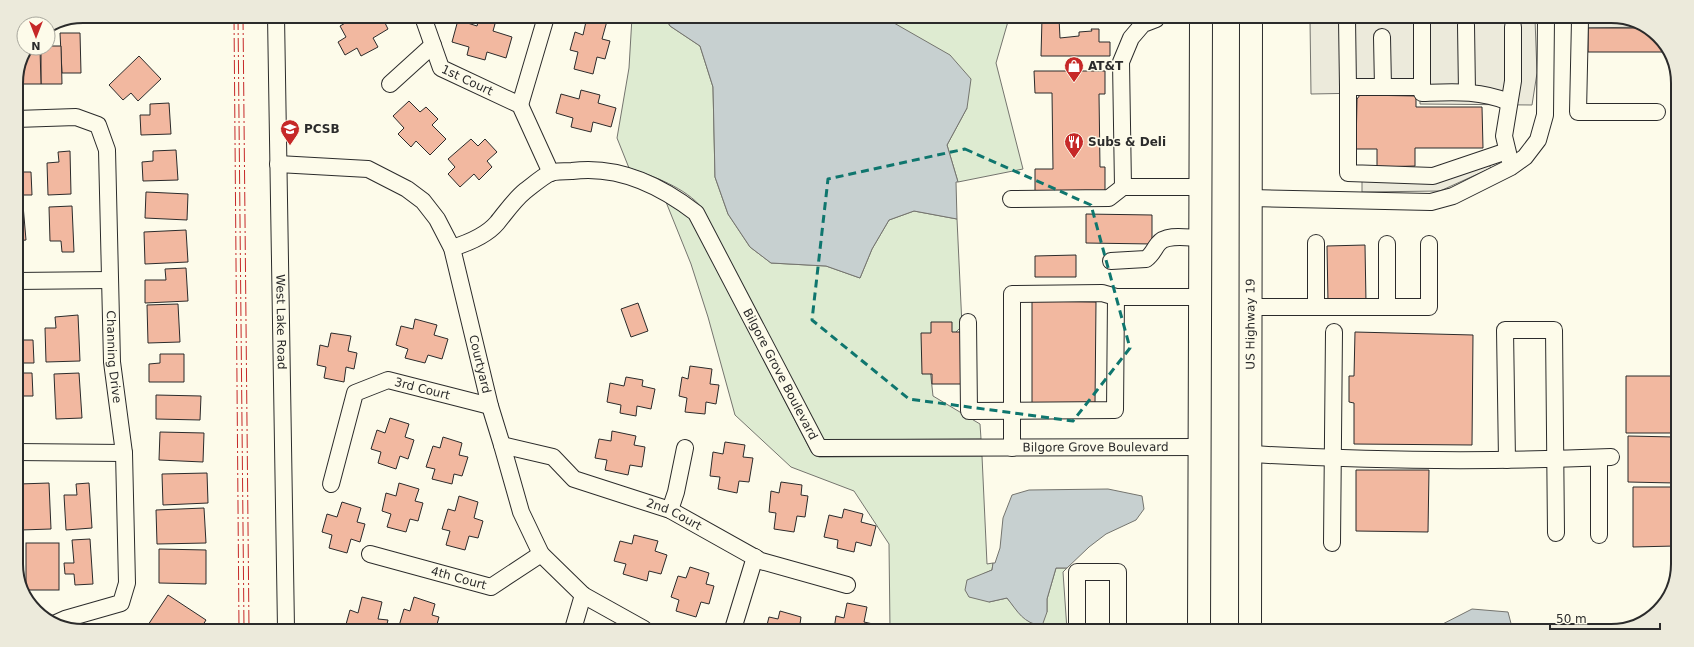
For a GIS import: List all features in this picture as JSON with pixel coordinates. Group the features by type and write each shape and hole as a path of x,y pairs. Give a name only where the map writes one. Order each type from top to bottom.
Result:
{"highway":[{"path":"1199,624 1201,23"},
{"name":"US Highway 19","path":"1250,624 1251,23"}],"street":[{"name":"West Lake Road","path":"276,23 286,624"},
{"name":"1st Court","path":"425,23 441,68 520,105"},
{"path":"544,23 520,105 551,173"},
{"path":"1123,187 1121,62 1131,38 1145,23"},
{"path":"1347,23 1348,173 1433,176 1507,151"},
{"path":"1422,23 1422,92 1467,92 1493,96 1509,102"},
{"path":"1250,198 1431,202 1453,196 1511,167 1525,157 1538,140 1545,115 1546,23"},
{"path":"1580,23 1578,112 1658,112"},
{"path":"1466,25 1467,92"},
{"path":"1511,167 1504,136 1513,81 1513,27"},
{"path":"1382,36 1382,87"},
{"path":"390,84 433,45"},
{"path":"1348,87 1422,87"},
{"name":"Channing Drive","path":"23,119 76,117 98,125 108,150 112,362 124,453 127,583 121,603 62,620"},
{"name":"Courtyard","path":"278,164 368,169 407,189 423,201 437,219 452,248 490,406 521,512 541,554 583,595 635,624"},
{"name":"Bilgore Grove Boulevard","path":"452,248 468,243 483,234 496,224 509,206 525,191 551,173 598,169 615,173 654,186 677,198 696,213 819,448 1200,447"},
{"path":"1011,199 1109,198 1123,187 1200,186"},
{"path":"1111,260 1146,259 1150,257 1161,240 1168,238 1200,238"},
{"path":"1316,243 1316,307"},
{"path":"1387,244 1387,307"},
{"path":"1251,306 1429,307 1429,244"},
{"path":"23,282 110,280"},
{"path":"1012,448 1012,294 1102,293 1116,297 1200,297"},
{"path":"968,322 969,411 1012,412 1115,410 1116,297"},
{"path":"1507,460 1505,330 1554,330 1556,533"},
{"path":"1332,543 1334,332"},
{"name":"3rd Court","path":"331,484 354,393 388,380 490,406"},
{"name":"2nd Court","path":"502,445 553,457 574,479 670,510 761,561 847,585"},
{"path":"670,510 676,492 684,448"},
{"path":"23,452 124,453"},
{"path":"1251,454 1333,459 1507,460 1605,458 1599,535"},
{"name":"4th Court","path":"370,554 491,587 541,554"},
{"path":"734,624 754,557"},
{"path":"1077,624 1077,572 1118,572 1118,624"},
{"path":"574,624 583,595"}],"highlighted area":[{"path":"965,149 1091,205 1130,348 1073,421 909,399 812,320 828,179"}],"green space":[{"path":"632,23 668,23 670,26 700,46 713,87 715,177 728,214 750,247 771,263 826,266 860,278 872,249 889,220 914,211 957,219 962,326 929,359 933,396 980,424 981,439 823,440 702,208 687,194 678,189 658,179 629,168 617,138 629,68"},
{"path":"885,23 1008,23 996,63 1023,169 958,182 947,145 967,108"},
{"path":"666,202 690,218 812,453 819,457 982,456 987,564 993,563 992,570 983,574 989,602 1007,598 1021,615 1047,612 1047,599 1056,568 1067,568 1063,572 1067,624 890,624 889,544 854,491 791,467 735,415 708,317 691,264"}],"shaded area":[{"path":"668,23 894,23 950,55 971,79 967,108 947,145 958,182 956,182 957,219 914,211 889,220 872,249 860,278 826,266 771,263 750,247 728,214 715,177 713,87 700,46 670,26"},
{"path":"1310,23 1535,23 1537,73 1532,105 1420,104 1420,92 1311,94"},
{"path":"1586,23 1623,24 1633,27 1586,28"},
{"path":"1483,157 1491,168 1440,191 1362,192 1362,178 1436,178"},
{"path":"1108,489 1142,496 1144,509 1136,520 1106,534 1089,547 1067,568 1056,568 1047,599 1047,612 1043,624 1033,624 1025,620 1007,598 989,602 969,597 965,590 967,580 992,570 993,563 995,563 1000,548 1003,518 1012,495 1029,490"},
{"path":"1472,609 1508,612 1511,624 1443,624"}],"building":[{"path":"345,23 385,23 388,29 373,38 378,47 361,56 357,48 345,55 338,42 346,37 340,26"},
{"path":"457,23 468,23 477,26 478,23 492,23 495,24 493,31 512,37 506,58 487,52 485,60 467,55 469,47 452,42"},
{"path":"586,23 606,23 602,39 610,41 605,59 597,57 593,74 574,69 578,52 570,50 575,32 583,35"},
{"path":"1042,23 1059,23 1060,38 1079,36 1079,32 1099,29 1099,42 1110,42 1110,56 1041,56"},
{"path":"1588,28 1635,28 1647,35 1662,52 1588,52"},
{"path":"60,33 80,33 81,73 62,73"},
{"path":"56,46 61,46 62,84 41,84 41,56 56,56"},
{"path":"30,56 40,56 41,84 23,84 24,71"},
{"path":"139,56 161,79 138,101 131,93 123,100 109,85"},
{"path":"1034,71 1105,71 1105,94 1099,94 1100,167 1105,167 1105,192 1035,193 1035,169 1053,169 1052,93 1035,93"},
{"path":"581,90 600,95 598,103 616,108 611,127 593,122 591,132 571,127 573,118 556,113 561,94 579,99"},
{"path":"1360,95 1416,96 1416,107 1482,107 1483,148 1415,148 1415,166 1377,167 1377,149 1356,149 1357,99"},
{"path":"409,101 420,112 426,107 438,119 432,125 446,139 430,155 416,141 411,147 398,134 404,128 393,116"},
{"path":"169,103 171,134 141,135 140,115 150,115 150,104"},
{"path":"471,139 478,146 485,139 497,152 487,161 492,167 479,180 474,174 460,187 448,174 455,167 448,159"},
{"path":"176,150 178,180 143,181 142,162 153,161 153,151"},
{"path":"70,151 71,194 48,195 47,163 59,162 58,152"},
{"path":"23,172 31,172 32,195 23,195"},
{"path":"146,192 188,194 187,220 145,218"},
{"path":"23,205 26,240 23,240"},
{"path":"72,206 74,252 62,252 61,241 50,241 49,207"},
{"path":"1086,214 1152,215 1152,244 1086,243"},
{"path":"186,230 188,262 145,264 144,232"},
{"path":"1365,245 1366,302 1328,302 1327,246"},
{"path":"1076,255 1076,277 1035,277 1035,256"},
{"path":"186,268 188,301 145,303 145,280 166,280 165,269"},
{"path":"1032,301 1096,302 1095,404 1032,404"},
{"path":"638,303 648,331 631,337 621,309"},
{"path":"178,304 180,342 148,343 147,305"},
{"path":"78,315 80,361 46,362 45,328 56,328 55,317"},
{"path":"415,319 437,325 434,335 448,339 442,359 428,355 425,363 405,358 408,349 396,345 401,326 413,329"},
{"path":"931,322 952,322 952,332 962,332 963,384 932,384 932,374 922,374 921,333 931,333"},
{"path":"1355,332 1473,335 1472,445 1354,444 1354,403 1349,402 1349,376 1354,376"},
{"path":"331,333 351,336 348,351 357,353 354,369 346,367 344,382 324,378 326,367 317,365 320,345 328,347"},
{"path":"23,340 33,340 34,363 23,363"},
{"path":"160,354 184,354 184,382 149,382 149,364 160,363"},
{"path":"690,366 712,369 710,384 719,385 716,404 706,402 705,414 685,412 687,398 679,396 682,377 688,379"},
{"path":"23,373 32,373 33,396 23,396"},
{"path":"79,373 82,418 56,419 54,374"},
{"path":"1626,376 1671,376 1671,433 1626,433"},
{"path":"626,377 643,380 642,386 655,389 651,409 637,406 636,416 620,413 621,405 607,402 610,383 624,386"},
{"path":"156,395 201,396 200,420 156,419"},
{"path":"390,418 409,424 405,437 414,440 408,459 400,456 396,469 378,463 381,452 371,449 377,430 385,433"},
{"path":"612,431 636,436 634,445 645,447 642,467 630,465 628,475 605,470 607,460 595,458 599,439 611,441"},
{"path":"160,432 204,433 203,462 159,460"},
{"path":"1628,436 1671,437 1671,483 1628,482"},
{"path":"443,437 462,443 459,455 468,457 462,476 454,474 452,484 432,479 435,469 426,467 433,446 440,448"},
{"path":"725,442 745,445 743,457 753,458 749,482 739,481 737,493 718,489 720,477 710,476 713,452 723,454"},
{"path":"1356,470 1429,470 1428,532 1356,531"},
{"path":"207,473 208,503 163,505 162,474"},
{"path":"781,482 802,485 801,495 808,496 805,517 797,516 794,532 774,529 776,513 769,512 771,491 779,493"},
{"path":"49,483 51,529 23,530 23,484"},
{"path":"89,483 92,528 66,530 64,495 77,495 76,484"},
{"path":"399,483 419,489 415,501 423,503 418,521 410,519 406,532 387,527 391,514 382,511 386,493 396,496"},
{"path":"1633,487 1671,487 1671,546 1633,547"},
{"path":"459,496 478,502 474,518 483,521 478,538 469,536 465,550 446,545 450,531 442,529 448,509 455,511"},
{"path":"342,502 361,508 357,522 365,524 360,542 351,539 347,553 329,548 332,535 322,532 327,514 337,517"},
{"path":"204,508 206,543 157,544 156,510"},
{"path":"844,509 863,514 861,522 876,526 871,546 856,542 854,552 837,548 838,540 824,537 829,515 842,518"},
{"path":"634,535 658,541 655,551 667,555 661,574 649,571 647,581 623,574 626,564 614,561 620,541 632,544"},
{"path":"90,539 93,584 75,585 74,574 65,574 64,563 74,563 72,540"},
{"path":"26,543 59,543 59,590 29,590 26,582"},
{"path":"159,549 206,550 206,584 159,583"},
{"path":"690,567 709,573 706,584 714,586 709,604 701,602 696,617 676,611 679,600 671,597 678,576 686,578"},
{"path":"168,595 206,620 204,624 149,624"},
{"path":"362,597 382,602 378,619 388,620 387,624 346,624 350,610 358,613"},
{"path":"414,597 435,604 432,615 439,617 437,624 400,624 404,609 410,611"},
{"path":"847,603 867,607 864,622 873,624 835,624 836,616 844,618"},
{"path":"780,611 801,617 800,624 767,624 769,617 778,619"}],"power":[{"path":"234,23 239,624"},
{"path":"238,23 244,624"},
{"path":"243,23 249,624"}],"place":[{"name":"AT&T","path":"1074,83"},
{"name":"PCSB","path":"290,146"},
{"name":"Subs & Deli","path":"1074,159"}]}
